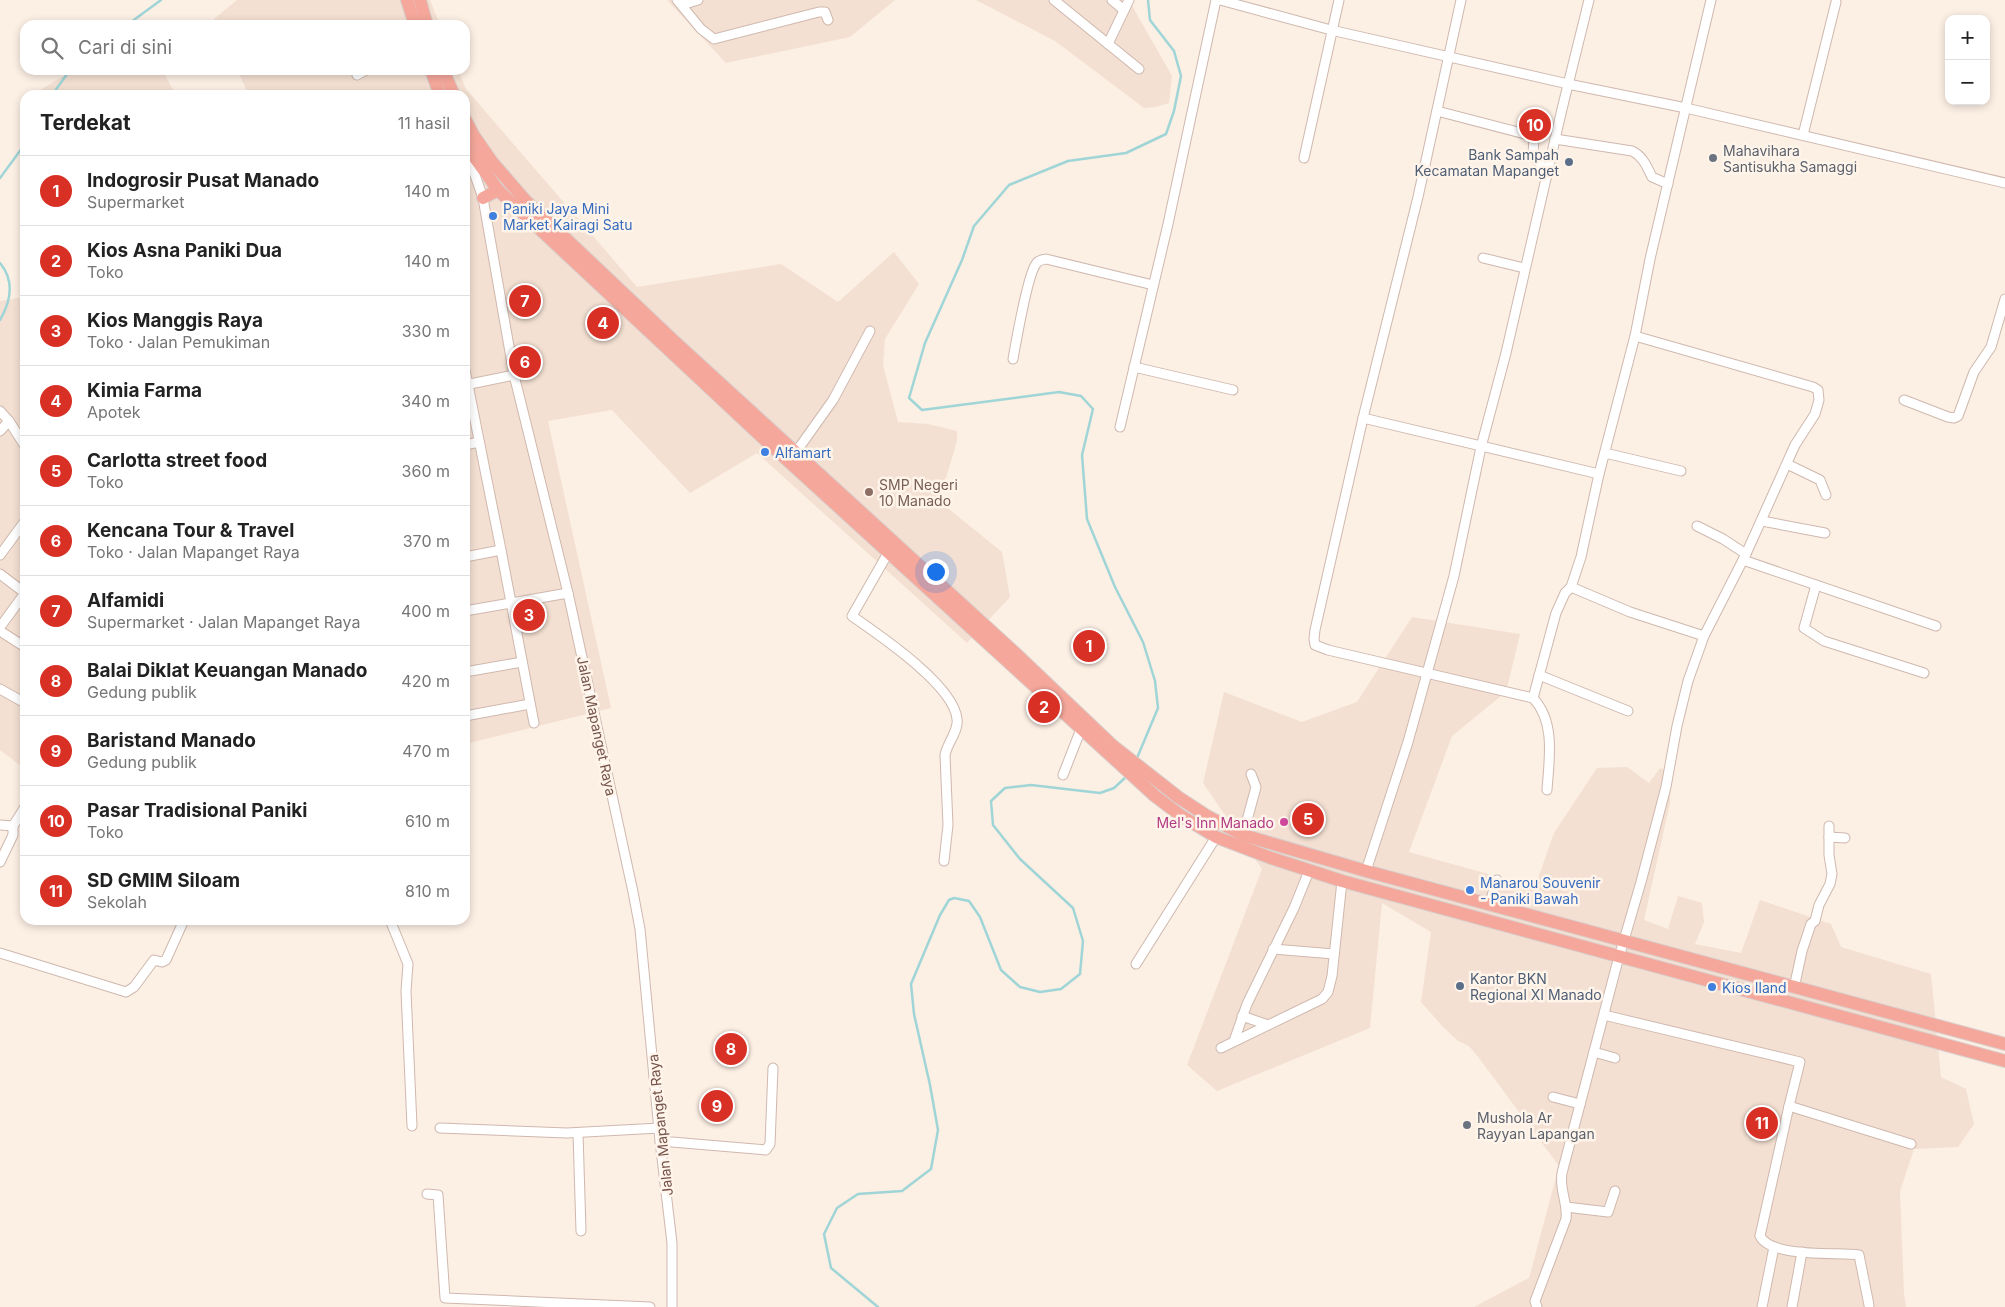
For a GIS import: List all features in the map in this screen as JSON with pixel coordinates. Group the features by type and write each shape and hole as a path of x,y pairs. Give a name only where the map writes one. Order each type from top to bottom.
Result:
{"highway":[{"path":"407,0 413,20"},
{"path":"420,0 426,20"},
{"path":"433,75 438,90"},
{"path":"445,75 452,90"},
{"path":"473,149 498,190 679,361 888,554 1011,657 1081,729 1122,760 1164,785 1178,798 1207,816 1243,835 1366,871 2005,1044"},
{"path":"473,149 524,200 796,452 1122,760 1155,796 1180,815 1216,837 1342,881 2005,1060"},
{"path":"483,198 498,190"},
{"path":"1962,1049 1967,1034"}],"street":[{"path":"679,3 698,0"},
{"path":"1054,0 1140,69"},
{"path":"1112,0 1124,10"},
{"path":"1108,44 1129,0"},
{"path":"1120,427 1218,0 1331,30 1568,84 1686,108 2005,183"},
{"path":"1304,158 1339,0"},
{"path":"1461,0 1418,197 1363,418 1314,638 1315,644 1320,648 1533,698 1544,715 1549,734 1547,790"},
{"path":"1366,871 1408,742 1454,576 1481,447 1506,353 1524,268 1589,0"},
{"path":"1533,698 1556,613 1565,593 1571,587 1581,557 1711,0"},
{"path":"1803,135 1836,2"},
{"path":"679,3 705,32 714,39 819,12 825,12 828,20"},
{"path":"1436,111 1530,135 1534,138 1533,154 1547,174"},
{"path":"1555,139 1632,151 1638,154 1646,164 1652,177 1668,184"},
{"name":"Jalan Mapanget Raya","path":"473,149 470,161 483,198 514,375 568,593 640,929 660,1142 672,1243 672,1307"},
{"path":"1483,258 1524,268"},
{"path":"1013,359 1030,279 1035,264 1041,260 1153,285"},
{"path":"1904,400 1948,417 1954,418 1958,416 1974,372 1991,347 2005,299"},
{"path":"796,452 833,400 870,331"},
{"path":"1534,1305 1566,1219 1561,1179 1666,787 1677,726 1688,681 1704,636 1745,557 1795,445 1815,414 1819,400 1818,390 1813,386 1634,336"},
{"path":"1134,367 1234,390"},
{"path":"470,383 514,375"},
{"path":"470,402 534,723"},
{"path":"0,411 20,438"},
{"path":"1363,418 1599,474"},
{"path":"0,431 9,422"},
{"path":"470,444 479,442"},
{"path":"1606,453 1681,471"},
{"path":"1787,464 1820,480 1826,495"},
{"path":"1762,521 1825,533"},
{"path":"1698,526 1723,539 1745,557 1816,585 1936,626"},
{"path":"0,555 20,528"},
{"path":"470,556 501,550"},
{"path":"888,554 852,616 899,648 944,692 955,708 958,721 957,727 948,744 945,755 948,825 944,861"},
{"path":"0,574 20,593"},
{"path":"1816,585 1804,628 1824,641 1924,673"},
{"path":"1571,587 1630,612 1704,636"},
{"path":"470,610 568,593"},
{"path":"0,627 20,602"},
{"path":"0,631 20,644"},
{"path":"470,671 522,662"},
{"path":"1539,675 1628,711"},
{"path":"0,689 20,700"},
{"path":"470,715 530,704"},
{"path":"1063,775 1081,729"},
{"path":"1243,835 1256,787 1252,774"},
{"path":"0,862 20,816"},
{"path":"0,825 14,826"},
{"path":"1794,988 1802,951 1811,924 1816,920 1819,905 1830,884 1832,874 1829,826"},
{"path":"1829,836 1845,838"},
{"path":"1136,964 1216,837"},
{"path":"1234,1041 1242,1016 1294,908 1309,871"},
{"path":"1490,905 1497,880"},
{"path":"1221,1048 1322,999 1328,992 1342,881"},
{"path":"0,953 126,992 134,987 154,960 162,962 166,960 182,925"},
{"path":"392,925 406,958 408,971 406,990 412,1126"},
{"path":"1273,949 1334,954"},
{"path":"1604,1015 1800,1062 1760,1232 1762,1241 1774,1247 1802,1252 1859,1255 1869,1305"},
{"path":"1242,1016 1268,1024"},
{"path":"1594,1052 1615,1058"},
{"path":"660,1142 766,1150 770,1144 773,1068"},
{"path":"1553,1097 1580,1104"},
{"path":"1789,1106 1911,1144"},
{"path":"440,1128 578,1133 660,1128"},
{"path":"578,1133 581,1231"},
{"path":"1566,1207 1608,1212 1615,1192"},
{"path":"427,1194 438,1195 445,1298 650,1307"},
{"path":"1762,1307 1774,1247"},
{"path":"1792,1307 1802,1252"}],"shaded area":[{"path":"237,0 430,0 438,20 214,20"},
{"path":"667,0 895,0 850,37 726,63"},
{"path":"976,0 1132,0 1131,4 1172,76 1169,103 1144,108 1055,41"},
{"path":"65,75 165,75 173,90 40,90"},
{"path":"239,75 460,75 467,90 247,90"},
{"path":"470,94 637,287 781,264 838,302 894,252 919,284 885,339 883,365 898,422 928,424 957,431 957,441 939,501 1002,552 1010,597 967,643 757,453 690,493 612,410 548,421 611,708 470,743"},
{"path":"20,298 20,765 0,750 0,301"},
{"path":"1412,617 1520,634 1506,692 1452,736 1409,852 1535,887 1554,833 1597,768 1627,767 1649,783 1660,768 1671,773 1670,803 1644,920 1668,929 1678,896 1702,903 1704,922 1695,944 1741,953 1760,900 1831,924 1841,947 1931,974 1941,1077 1966,1089 1974,1124 1958,1147 1914,1149 1900,1191 1906,1307 1474,1307 1529,1278 1559,1166 1469,1046 1458,1041 1421,1002 1431,932 1382,903 1370,1028 1217,1091 1187,1065 1262,869 1203,783 1224,692 1302,722 1357,702"}],"waterway":[{"path":"134,20 161,0"},
{"path":"1137,758 1158,708 1155,681 1143,642 1115,587 1087,519 1082,455 1093,409 1081,396 1059,392 922,410 909,398 925,343 962,260 974,226 1009,185 1068,161 1126,153 1166,134 1174,111 1181,76 1174,51 1150,20 1148,0"},
{"path":"56,90 66,75"},
{"path":"0,178 20,151"},
{"path":"0,263 8,277 10,291 7,306 0,320"},
{"path":"878,1307 831,1268 824,1234 837,1208 858,1194 902,1191 931,1169 938,1130 914,1014 911,984 940,915 949,900 954,898 969,901 980,917 1001,970 1020,987 1040,992 1061,989 1080,974 1083,941 1073,908 1020,859 993,825 991,801 1005,788 1031,785 1100,793 1114,788 1127,776"}],"place":[{"name":"Pasar Tradisional Paniki","path":"1535,125"},
{"name":"Mahavihara Santisukha Samaggi","path":"1713,158"},
{"name":"Bank Sampah Kecamatan Mapanget","path":"1569,162"},
{"name":"Paniki Jaya Mini Market Kairagi Satu","path":"493,216"},
{"name":"Alfamidi","path":"525,301"},
{"name":"Kimia Farma","path":"603,323"},
{"name":"Kencana Tour & Travel","path":"525,362"},
{"name":"Alfamart","path":"765,452"},
{"name":"SMP Negeri 10 Manado","path":"869,492"},
{"name":"Kios Manggis Raya","path":"529,615"},
{"name":"Indogrosir Pusat Manado","path":"1089,646"},
{"name":"Kios Asna Paniki Dua","path":"1044,707"},
{"name":"Carlotta street food","path":"1308,819"},
{"name":"Mel's Inn Manado","path":"1284,822"},
{"name":"Manarou Souvenir - Paniki Bawah","path":"1470,890"},
{"name":"Kantor BKN Regional XI Manado","path":"1460,986"},
{"name":"Kios Iland","path":"1712,987"},
{"name":"Balai Diklat Keuangan Manado","path":"731,1049"},
{"name":"Baristand Manado","path":"717,1106"},
{"name":"SD GMIM Siloam","path":"1762,1123"},
{"name":"Mushola Ar Rayyan Lapangan","path":"1467,1125"}]}
